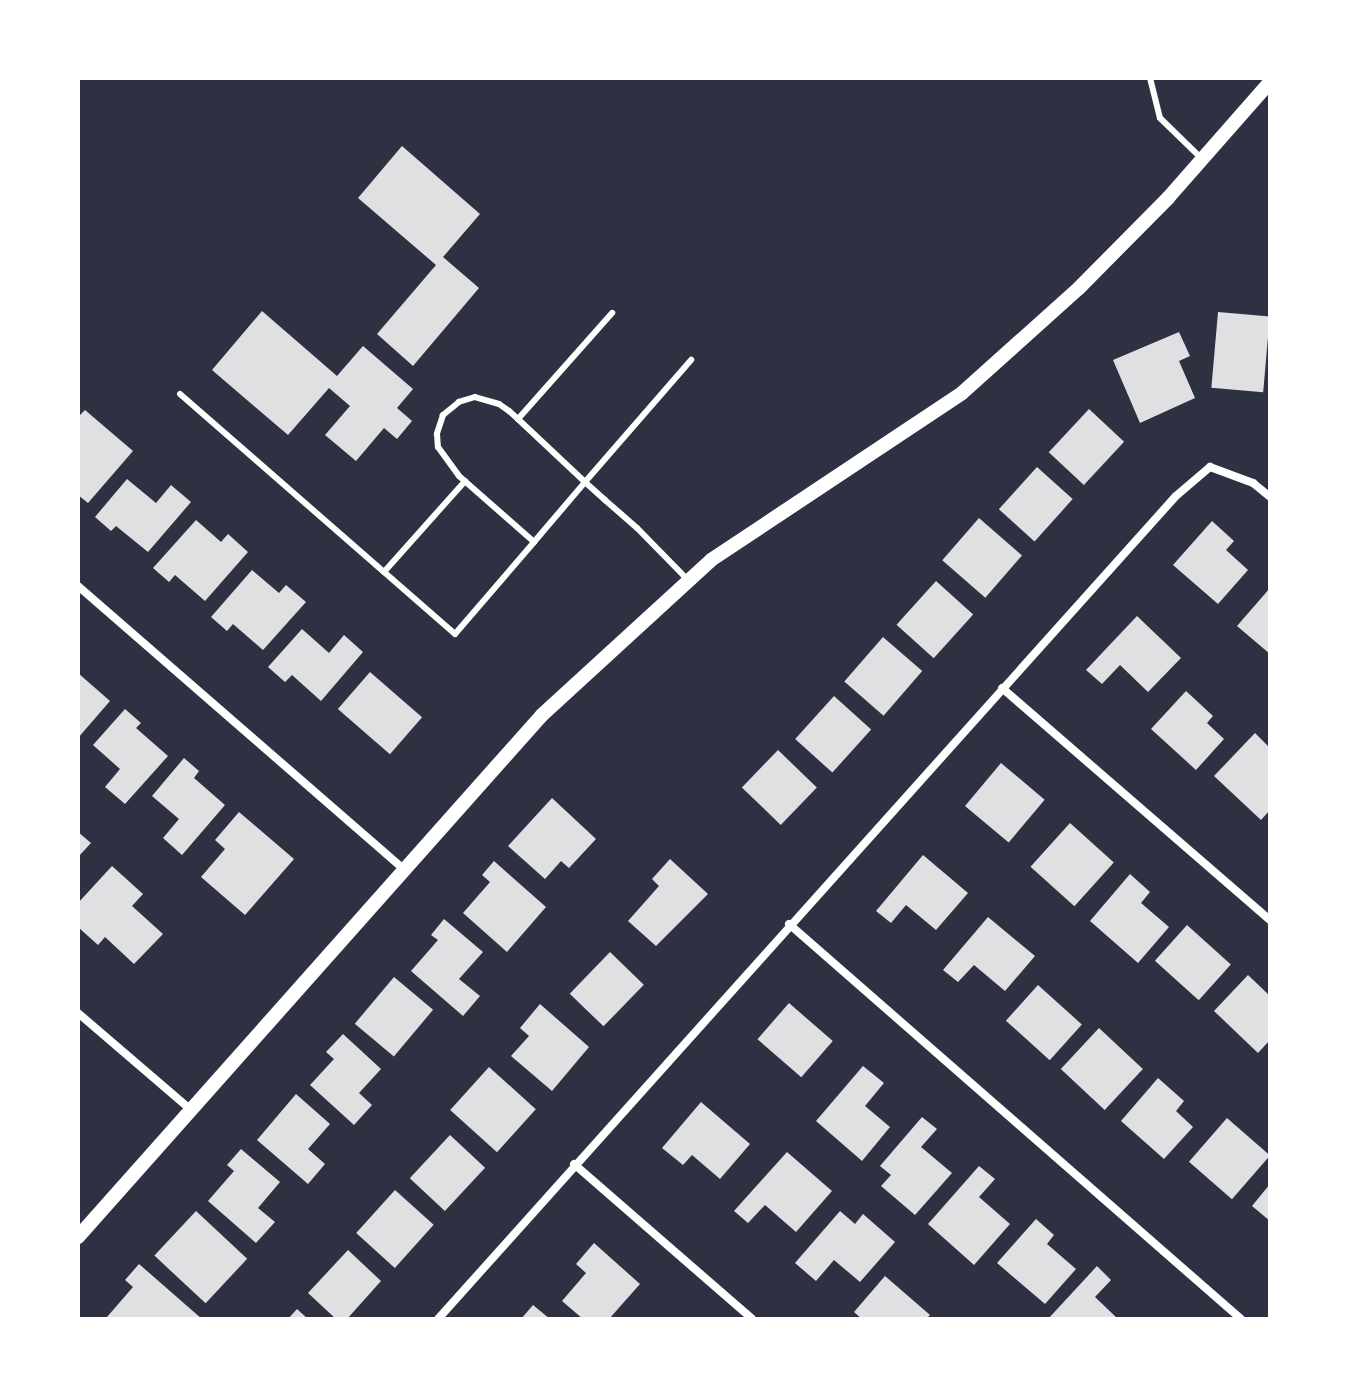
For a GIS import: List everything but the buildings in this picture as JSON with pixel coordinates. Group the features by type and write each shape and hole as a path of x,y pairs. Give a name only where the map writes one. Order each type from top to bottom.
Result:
{"street":[{"path":"78,1237 542,715 711,560 962,393 1079,288 1202,159 1270,82"},
{"path":"438,1319 1176,496 1210,467 1253,483 1270,497"},
{"path":"78,586 403,869"},
{"path":"1002,688 1270,920"},
{"path":"789,924 1241,1319"},
{"path":"78,1013 191,1110"},
{"path":"574,1164 752,1319"}],"lane":[{"path":"1150,78 1160,118 1202,159"},
{"path":"518,419 612,313"},
{"path":"180,394 455,634 691,360"},
{"path":"534,542 465,481 438,447 443,415 475,397 499,404 518,419 688,581"},
{"path":"384,572 465,481"}]}
